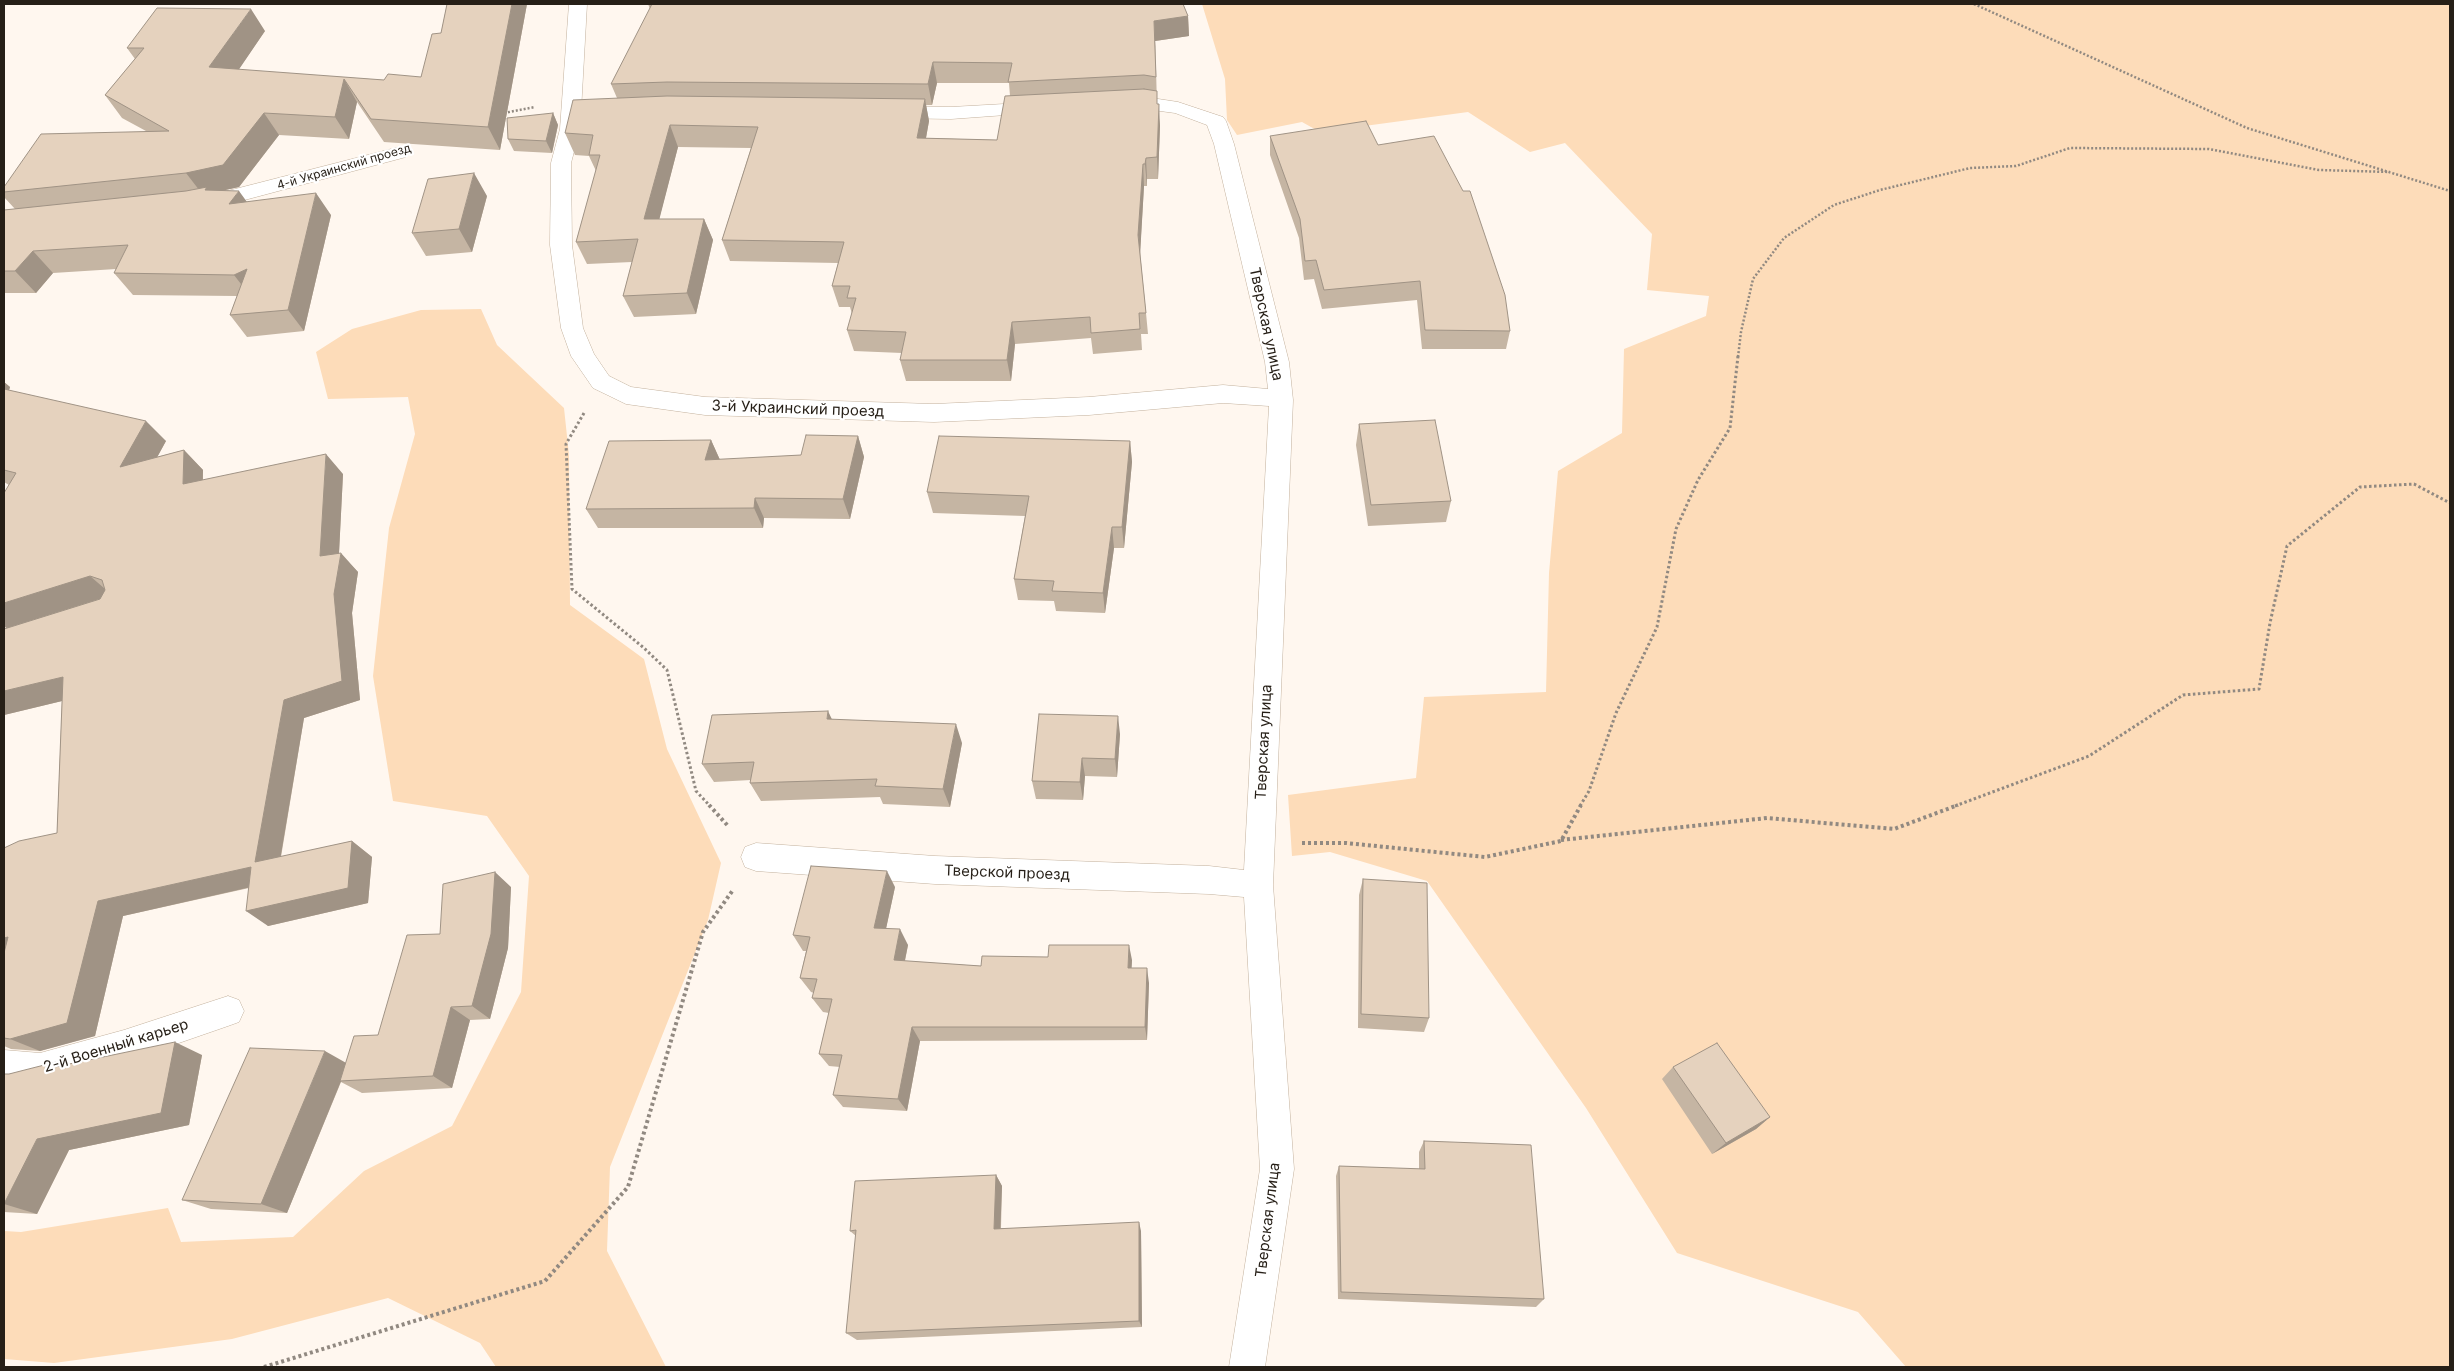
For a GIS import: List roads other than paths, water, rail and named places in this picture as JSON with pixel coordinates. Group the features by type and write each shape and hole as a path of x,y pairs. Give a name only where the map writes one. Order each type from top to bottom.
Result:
{"street":[{"name":"3-й Украинский проезд","path":"578,4 580,109 570,129 561,162 561,245 572,328 583,356 601,382 626,395 705,406 934,413 1088,406 1223,394 1258,395 1281,400"},
{"name":"Тверская улица","path":"1107,105 1145,102 1178,108 1216,121 1224,144 1277,362 1281,400 1258,885 1277,1169 1247,1367"},
{"path":"872,112 951,113 1058,107"},
{"name":"4-й Украинский проезд","path":"183,206 246,195 399,154"},
{"name":"Тверской проезд","path":"756,857 935,870 1209,880 1258,885"},
{"name":"2-й Военный карьер","path":"4,1066 40,1069 124,1046 228,1012"}]}
